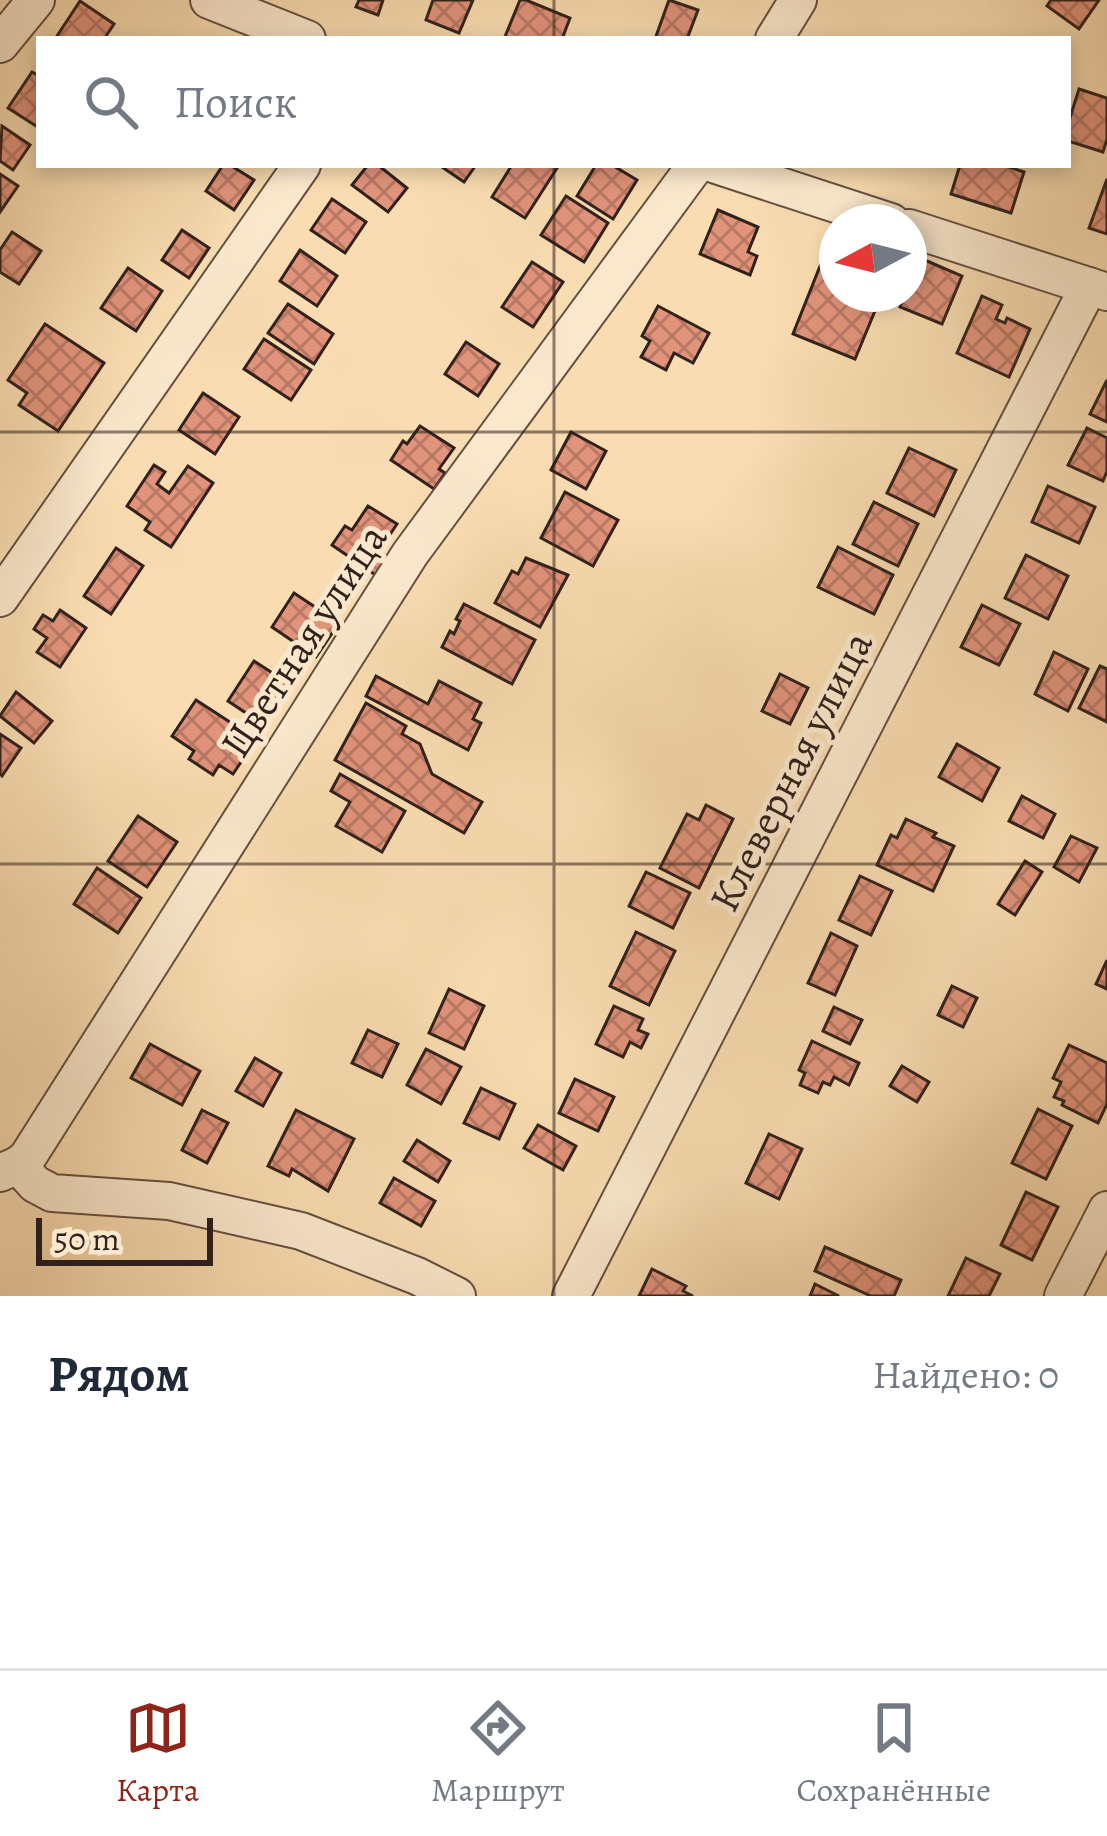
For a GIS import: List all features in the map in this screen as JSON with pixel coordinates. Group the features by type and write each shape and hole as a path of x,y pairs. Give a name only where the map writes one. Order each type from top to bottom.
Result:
{"street":[{"path":"0,44 36,0"},
{"path":"209,0 299,36"},
{"path":"777,36 798,0"},
{"path":"0,598 300,168"},
{"name":"Цветная улица","path":"7,1170 27,1158 410,554 694,168"},
{"path":"725,168 836,204"},
{"path":"927,234 1098,290"},
{"name":"Клеверная улица","path":"571,1296 1098,290"},
{"path":"7,1170 52,1192 169,1201 301,1231 457,1296"},
{"path":"1064,1296 1107,1210"}],"building":[{"path":"359,0 383,0 378,15 356,7"},
{"path":"433,0 473,0 459,33 426,20"},
{"path":"520,0 570,18 563,36 505,36"},
{"path":"669,0 698,10 688,36 656,36"},
{"path":"1051,0 1099,0 1079,29 1047,6"},
{"path":"80,1 114,24 106,36 57,36"},
{"path":"32,72 36,74 36,126 8,108"},
{"path":"1079,89 1107,98 1103,152 1071,142 1071,114"},
{"path":"2,126 30,145 13,170 0,161"},
{"path":"221,168 235,168 254,180 234,210 206,191"},
{"path":"366,168 382,168 407,188 388,212 352,185"},
{"path":"443,168 474,168 464,182"},
{"path":"510,168 557,168 525,218 492,197"},
{"path":"594,168 617,168 637,180 613,219 577,196"},
{"path":"959,168 1024,172 1011,213 951,194"},
{"path":"0,174 18,186 0,212"},
{"path":"1107,179 1107,234 1089,228"},
{"path":"566,196 608,223 584,262 541,235"},
{"path":"332,199 366,222 345,253 311,230"},
{"path":"718,210 758,227 748,252 757,256 750,275 700,254"},
{"path":"182,230 209,248 189,278 162,260"},
{"path":"12,232 41,251 19,284 0,272 0,250"},
{"path":"300,250 337,276 317,306 280,281"},
{"path":"927,261 962,276 942,324 912,312 927,312"},
{"path":"532,262 563,282 533,327 502,307"},
{"path":"128,268 162,291 136,331 101,308"},
{"path":"819,269 819,312 875,312 855,359 793,334"},
{"path":"982,296 1002,305 996,319 1005,323 1007,318 1030,329 1009,377 957,353"},
{"path":"288,304 333,334 314,364 268,333"},
{"path":"658,306 709,333 693,363 674,353 666,370 641,357 650,341 642,336"},
{"path":"45,324 104,363 58,431 19,405 27,393 8,380"},
{"path":"264,339 311,370 291,400 244,369"},
{"path":"466,342 499,364 478,396 445,374"},
{"path":"1107,380 1107,422 1090,414"},
{"path":"203,393 239,417 215,454 179,430"},
{"path":"420,426 454,448 439,469 445,473 434,489 391,460"},
{"path":"1087,428 1107,438 1103,481 1068,465"},
{"path":"571,432 606,451 586,489 551,470"},
{"path":"909,448 956,470 934,516 887,493"},
{"path":"154,465 165,472 157,484 169,493 188,466 213,483 171,547 145,530 150,522 127,506"},
{"path":"1048,486 1095,507 1079,543 1032,522"},
{"path":"565,492 618,520 593,566 541,538"},
{"path":"874,502 918,524 898,566 853,544"},
{"path":"368,506 397,524 379,551 389,558 377,576 332,545 345,526 352,530"},
{"path":"838,547 893,575 874,614 818,587"},
{"path":"116,548 143,566 111,614 84,596"},
{"path":"1026,555 1068,576 1048,619 1005,598"},
{"path":"526,558 568,575 540,627 495,603 512,571 518,574"},
{"path":"294,593 339,623 316,657 272,627"},
{"path":"464,604 535,640 512,684 442,647 450,631 454,634"},
{"path":"982,605 1020,624 999,665 961,647"},
{"path":"60,610 86,628 60,667 37,652 47,638 34,629 43,615 53,621"},
{"path":"1054,652 1088,669 1068,711 1035,694"},
{"path":"254,661 291,685 264,725 228,701"},
{"path":"1100,666 1107,669 1107,722 1079,708"},
{"path":"780,674 808,688 790,724 762,711"},
{"path":"376,676 428,704 439,681 481,703 473,719 481,723 468,750 366,696"},
{"path":"16,692 52,721 34,743 0,716"},
{"path":"196,700 239,728 234,736 251,747 233,774 219,765 213,775 189,759 194,751 172,736"},
{"path":"366,703 406,726 402,734 420,744 432,774 482,802 464,833 335,760"},
{"path":"0,734 21,748 2,776 0,774"},
{"path":"957,744 999,768 982,801 939,777"},
{"path":"340,774 405,811 382,852 336,826 350,802 331,791"},
{"path":"1022,796 1055,814 1043,838 1009,821"},
{"path":"706,805 733,819 699,888 660,868 687,814 699,820"},
{"path":"138,816 177,842 147,887 108,861"},
{"path":"906,819 954,846 933,891 877,865 891,835 897,838"},
{"path":"1071,836 1097,848 1079,882 1054,867"},
{"path":"1025,861 1042,872 1015,915 998,904"},
{"path":"97,868 141,898 118,933 74,904"},
{"path":"646,872 690,893 673,928 629,906"},
{"path":"860,876 892,891 871,935 839,920"},
{"path":"636,932 675,951 649,1005 610,986"},
{"path":"831,933 857,946 835,995 808,983"},
{"path":"1107,960 1107,989 1096,984"},
{"path":"952,986 977,998 963,1027 938,1015"},
{"path":"449,989 484,1006 464,1049 429,1033"},
{"path":"614,1006 643,1019 638,1030 648,1034 641,1048 630,1042 623,1057 596,1044"},
{"path":"834,1007 862,1020 850,1044 823,1031"},
{"path":"368,1030 398,1044 382,1077 352,1063"},
{"path":"812,1041 859,1063 849,1085 834,1077 830,1085 823,1082 818,1093 800,1085 805,1073 799,1070"},
{"path":"150,1044 200,1071 182,1105 131,1078"},
{"path":"1069,1045 1107,1063 1107,1104 1098,1123 1054,1097 1061,1082 1053,1078"},
{"path":"426,1049 461,1067 441,1104 407,1085"},
{"path":"255,1058 281,1073 263,1106 236,1091"},
{"path":"902,1066 929,1082 917,1102 890,1086"},
{"path":"575,1079 614,1097 598,1131 559,1113"},
{"path":"481,1088 515,1104 499,1139 464,1123"},
{"path":"1038,1109 1072,1126 1046,1179 1012,1163"},
{"path":"202,1110 228,1123 207,1163 182,1150"},
{"path":"296,1110 354,1139 328,1191 292,1169 289,1176 268,1166"},
{"path":"538,1125 576,1146 563,1170 524,1148"},
{"path":"769,1134 802,1149 779,1199 746,1183"},
{"path":"417,1140 450,1161 438,1182 404,1161"},
{"path":"394,1178 435,1201 421,1226 380,1203"},
{"path":"1026,1192 1058,1207 1032,1260 1001,1245"},
{"path":"825,1247 901,1280 894,1296 871,1296 815,1271"},
{"path":"966,1258 1000,1274 989,1296 948,1296"},
{"path":"652,1269 686,1286 683,1291 693,1296 639,1296"},
{"path":"815,1284 839,1296 810,1296"}]}
